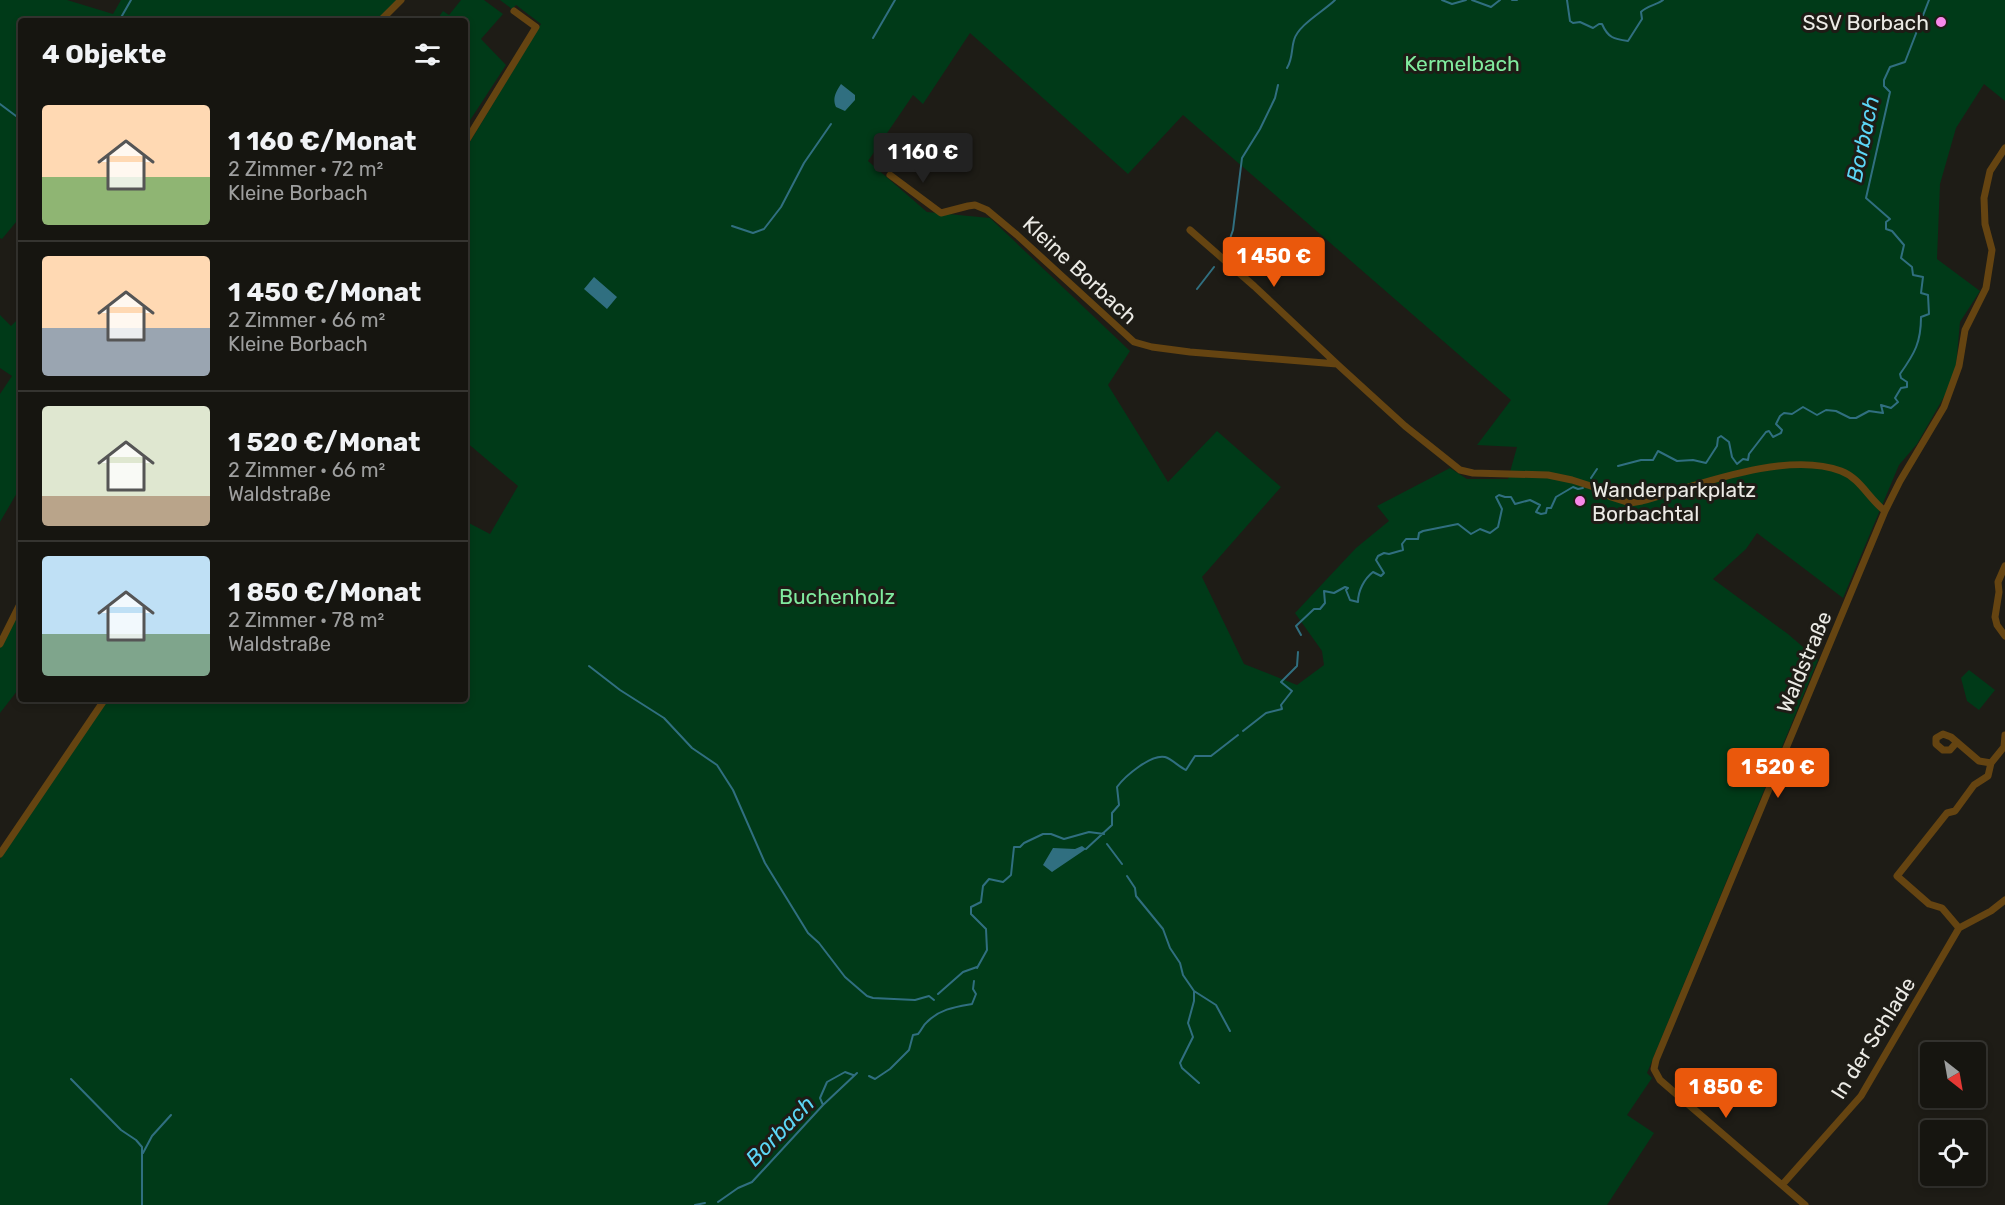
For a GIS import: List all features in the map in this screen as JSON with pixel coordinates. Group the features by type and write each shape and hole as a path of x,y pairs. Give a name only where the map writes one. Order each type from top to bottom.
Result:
{"street":[{"path":"383,18 401,0"},
{"path":"468,138 536,27 514,11"},
{"name":"Waldstraße","path":"1805,1205 1660,1080 1654,1069 1885,511 1944,407 1959,366 1965,330 1986,288 1992,250 1985,224 1984,198 1990,171 2005,148"},
{"name":"Kleine Borbach","path":"890,175 941,213 975,205 987,210 1134,342 1190,352 1337,364"},
{"path":"1190,230 1405,426 1460,470 1473,473 1548,475 1597,488 1611,497 1630,502 1642,501 1780,465 1813,465 1842,471 1866,490 1885,511"},
{"path":"2005,566 1998,582 1999,592 1995,617 1997,625 2005,636"},
{"path":"0,644 18,608"},
{"path":"0,854 103,702"},
{"path":"2005,735 2004,747 1991,763 1988,776 1974,785 1955,811 1947,813 1897,876 1929,904 1942,908 1959,928 1991,911 2005,900"},
{"path":"1957,742 1979,761 1991,763"},
{"name":"In der Schlade","path":"1782,1185 1861,1096 1959,928"}],"green space":[{"path":"0,0 67,0 113,14 121,0 398,0 380,18 18,18 18,220 2,239 0,238"},
{"path":"461,0 484,0 503,14 481,39 506,65 468,123 468,18 438,18 443,11 449,15"},
{"name":"Buchenholz","path":"500,0 2005,0 2005,101 1984,84 1956,128 1940,184 1937,259 1980,291 1960,322 1956,366 1949,388 1917,444 1899,465 1843,598 1757,533 1746,549 1713,579 1788,634 1818,660 1647,1073 1652,1078 1627,1115 1654,1133 1607,1205 0,1205 0,859 105,702 468,702 468,523 490,534 518,486 468,444 468,145 541,24 516,5 512,9","holes":["970,33 1128,174 1183,115 1511,400 1477,445 1517,447 1508,479 1467,479 1450,468 1377,506 1389,521 1356,548 1295,613 1322,651 1324,665 1297,685 1244,664 1202,577 1281,487 1217,431 1168,482 1108,385 1130,351 990,218 927,212 868,161 913,95 923,104"]},
{"path":"0,315 11,326 18,319 18,491 0,522 0,394 12,376 0,368"},
{"path":"18,613 18,690 0,713 0,648"},
{"path":"1969,670 1995,690 1979,710 1967,701 1961,678"}],"water":[{"path":"841,84 855,95 855,100 845,111 836,107 834,101"},
{"path":"594,277 617,297 607,309 584,289"},
{"path":"1082,846 1086,849 1052,872 1043,865 1053,848 1075,849"}],"waterway":[{"name":"Kermelbach","path":"121,18 131,0"},
{"path":"873,38 895,0"},
{"path":"1287,68 1296,34 1335,0"},
{"name":"Kermelbach","path":"1442,0 1452,4 1466,0"},
{"name":"Kermelbach","path":"1472,0 1491,7 1500,0"},
{"name":"Kermelbach","path":"1512,0 1517,0"},
{"name":"Kermelbach","path":"1567,0 1570,21 1580,22 1593,28 1602,24 1612,37 1628,41 1642,19 1641,12 1663,0"},
{"name":"Borbach","path":"1618,466 1641,460 1653,460 1658,451 1677,461 1693,460 1706,463 1721,436 1729,442 1732,457 1737,464 1743,459 1748,460 1749,454 1766,432 1769,431 1773,437 1781,433 1782,430 1776,424 1784,413 1792,414 1803,407 1817,415 1826,410 1856,418 1869,411 1883,413 1881,405 1891,408 1898,402 1895,398 1901,388 1907,387 1907,382 1901,378 1900,374 1916,347 1920,334 1921,317 1929,314 1928,295 1921,293 1923,277 1913,275 1912,267 1901,258 1904,245 1892,231 1886,229 1886,222 1890,219 1866,198 1890,92 1884,86 1884,80 1890,67 1905,62 1929,0"},
{"path":"1227,247 1233,230 1242,158 1260,129 1275,98 1278,85"},
{"name":"Kermelbach","path":"0,104 18,116"},
{"path":"732,226 753,233 764,229 781,207 804,163 831,124"},
{"path":"1197,289 1214,267"},
{"name":"Borbach","path":"1591,478 1597,469"},
{"name":"Borbach","path":"1301,635 1296,626 1314,609 1320,609 1325,603 1324,591 1334,593 1345,587 1348,588 1346,590 1350,600 1358,602 1360,590 1367,578 1373,572 1381,576 1384,573 1376,560 1378,556 1403,550 1402,544 1406,539 1418,539 1419,533 1423,531 1458,524 1471,534 1480,529 1490,533 1498,527 1502,509 1496,497 1499,495 1511,497 1515,504 1530,500 1540,505 1536,512 1541,514 1546,513 1547,508 1551,508 1556,497 1573,487 1583,488"},
{"name":"Borbach","path":"1243,731 1266,713 1282,709 1281,705 1292,691 1281,682 1297,666 1298,652"},
{"path":"589,666 620,690 664,718 692,748 717,765 733,790 765,863 808,933 819,943 845,977 867,996 873,998 915,1000 929,996 934,1000"},
{"name":"Borbach","path":"1086,849 1112,825 1112,813 1119,805 1117,787 1139,767 1153,759 1165,757 1186,770 1195,756 1211,756 1238,735"},
{"path":"977,968 987,950 986,929 971,914 971,907 981,902 983,886 989,879 1003,882 1011,875 1014,847 1020,847 1043,834 1051,834 1064,839 1089,832 1104,834"},
{"path":"1107,844 1122,864"},
{"path":"1127,876 1135,888 1136,896 1163,929 1170,948 1180,963 1183,975 1194,991 1194,1001 1188,1023 1193,1037 1180,1063 1182,1068 1199,1083"},
{"path":"938,994 963,972 977,967"},
{"name":"Borbach","path":"869,1076 875,1079 890,1069 909,1050 913,1035 918,1034 937,1014 972,1004 976,994 973,989 974,981"},
{"path":"1194,991 1216,1005 1230,1031"},
{"path":"823,1105 820,1098 827,1082 845,1072 853,1075"},
{"name":"Borbach","path":"718,1202 738,1188 752,1182 823,1105 857,1073"},
{"path":"71,1079 121,1130 142,1147 142,1205"},
{"path":"143,1153 152,1136 171,1115"},
{"name":"Borbach","path":"695,1205 705,1203"}],"place":[{"name":"SSV Borbach","path":"1941,22"},
{"name":"Wanderparkplatz Borbachtal","path":"1580,501"}]}
